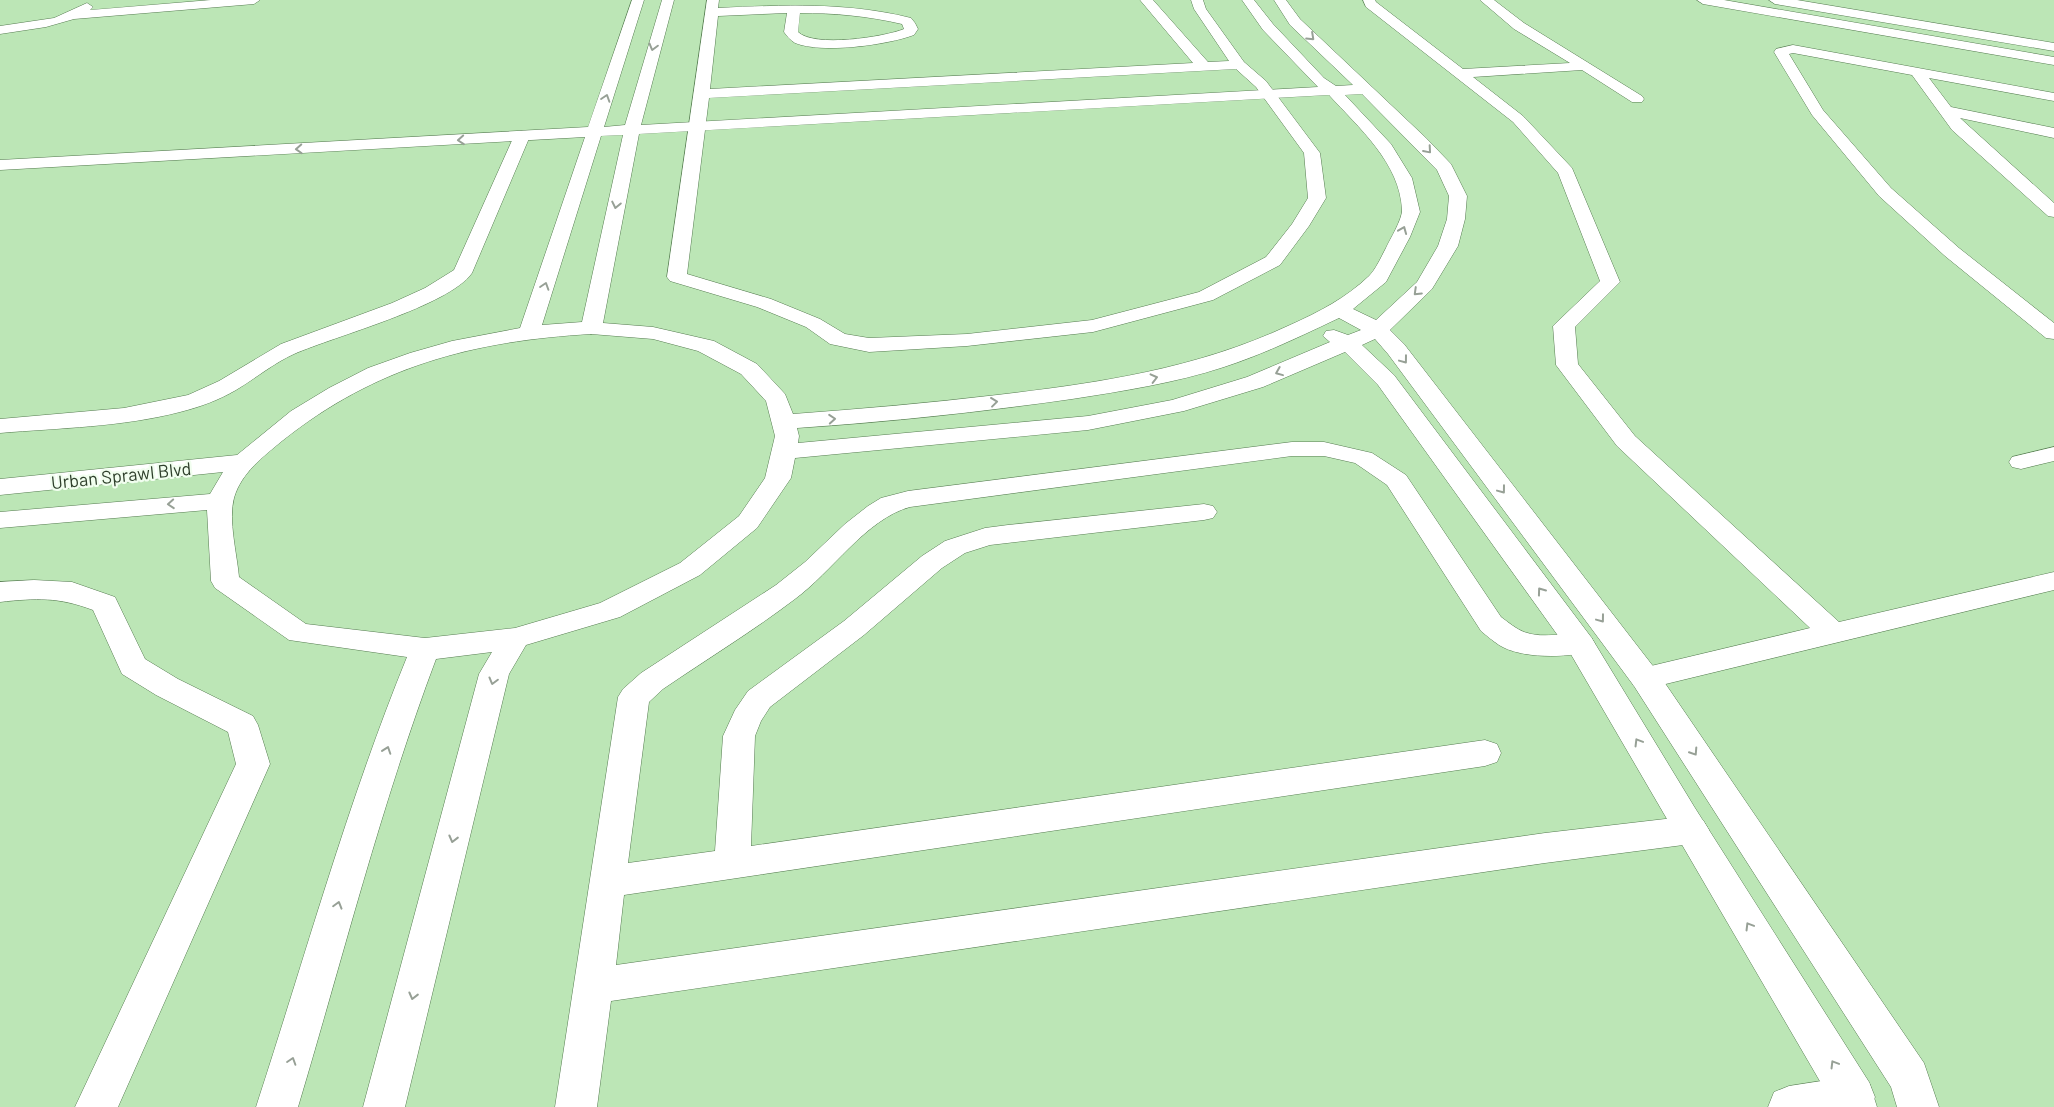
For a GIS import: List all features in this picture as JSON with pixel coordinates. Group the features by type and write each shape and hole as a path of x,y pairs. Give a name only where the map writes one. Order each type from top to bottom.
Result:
{"street":[{"path":"70,16 84,9 89,2 148,0"},
{"path":"3,35 20,27 70,16 254,0"},
{"path":"529,332 638,0"},
{"path":"591,328 633,124 668,0"},
{"path":"1146,0 1204,67"},
{"path":"712,6 699,120 677,277 764,303 813,323 838,339 869,345 967,340 1093,326 1206,296 1273,261 1300,226 1318,198 1312,153 1264,89 1239,65 1200,9 1197,0"},
{"path":"783,422 923,410 1042,396 1142,381 1214,363 1263,346 1339,310 1379,278 1401,237 1410,212 1403,178 1383,144 1268,28 1248,0"},
{"path":"784,452 1078,424 1157,410 1255,382 1349,344 1378,330 1425,285 1448,246 1456,219 1458,196 1445,168 1402,122 1295,22 1280,0"},
{"path":"1370,0 1370,4 1518,119 1566,172 1610,282 1564,326 1567,365 1626,442 1832,633"},
{"path":"1486,0 1519,26 1637,99"},
{"path":"1704,0 2054,60"},
{"path":"1775,0 2054,47"},
{"path":"1822,0 2054,38"},
{"path":"712,6 825,5 906,21 911,29 901,36 875,40 831,42 802,40 791,32 794,8"},
{"path":"712,6 794,8 825,5"},
{"path":"2050,325 1952,252 1885,192 1817,112 1781,52 1793,49 2054,97"},
{"path":"702,94 1239,65"},
{"path":"1459,74 1585,66"},
{"path":"1916,71 1958,128 2054,212"},
{"path":"0,153 597,126 1360,84"},
{"path":"1946,111 2054,133"},
{"path":"0,165 522,136 597,126"},
{"path":"0,426 136,413 196,400 250,373 276,355 424,299 445,287 462,273 522,136"},
{"path":"1339,310 1378,330 1396,349 1645,678 1909,1078 1918,1107"},
{"path":"1312,323 1349,344 1386,380 1580,644 1855,1102 1789,1107"},
{"path":"591,328 653,333 706,346 749,368 777,399 787,436 778,478 748,522 690,569 610,610 515,638 470,645 425,649 299,633 225,581 220,501 228,479 243,462 278,432 332,395 394,366 461,344 529,332 591,328"},
{"path":"576,1107 634,697 652,682 786,592 816,568 854,530 890,504 908,499 1292,449 1324,449 1363,458 1397,480 1491,624 1504,634 1511,639 1530,645 1580,644"},
{"path":"2021,462 2054,454"},
{"name":"Urban Sprawl Blvd","path":"0,487 243,462"},
{"path":"0,520 220,501"},
{"path":"732,864 738,736 746,718 760,699 854,628 932,562 955,547 1008,533 1204,512"},
{"path":"1645,678 2054,581"},
{"path":"0,592 34,589 72,592 105,604 133,666 167,688 242,725 253,764 96,1107"},
{"path":"384,1107 494,674 515,638"},
{"path":"277,1107 304,1022 354,848 403,704 425,649"},
{"path":"608,882 1485,753"},
{"path":"593,986 1544,848 1691,830"}]}
